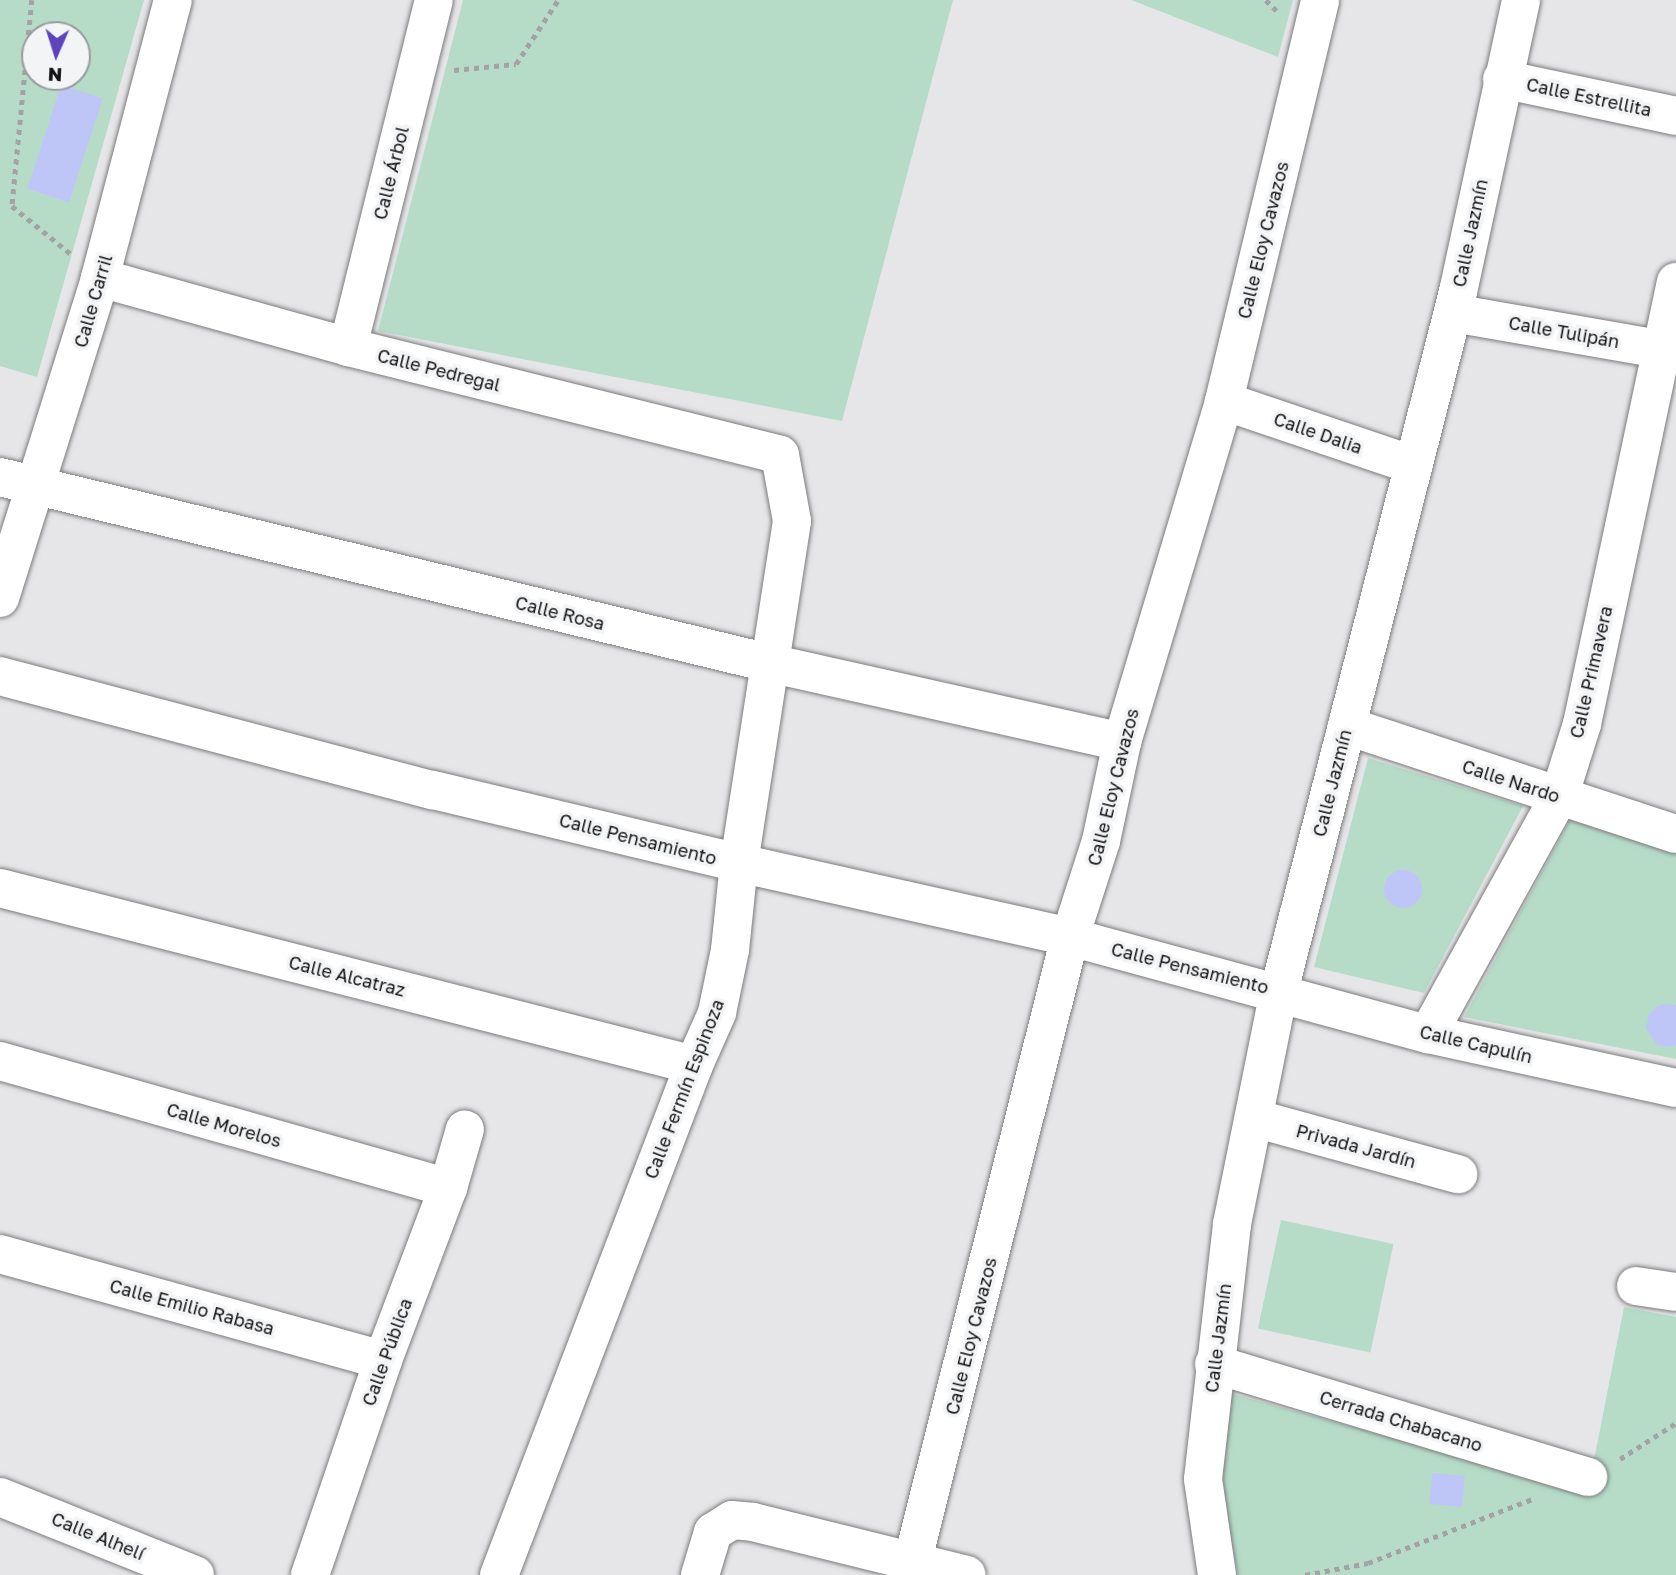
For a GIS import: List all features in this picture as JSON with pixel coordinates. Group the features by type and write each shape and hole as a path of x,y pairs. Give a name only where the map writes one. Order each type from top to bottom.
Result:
{"street":[{"name":"Calle Carril","path":"0,598 100,278 173,0"},
{"name":"Calle Árbol","path":"348,347 434,0"},
{"name":"Calle Eloy Cavazos","path":"912,1568 1070,937 1101,841 1122,742 1224,401 1320,0"},
{"name":"Calle Jazmín","path":"1217,1575 1203,1479 1232,1224 1279,991 1452,313 1521,0"},
{"name":"Calle Estrellita","path":"1502,79 1676,116"},
{"name":"Calle Pedregal","path":"100,278 348,347 780,455"},
{"name":"Calle Primavera","path":"1428,1034 1559,797 1582,724 1668,350 1676,282"},
{"name":"Calle Tulipán","path":"1452,313 1668,350"},
{"name":"Calle Dalia","path":"1224,401 1413,465"},
{"name":"Calle Fermín Espinoza","path":"499,1575 694,1065 717,1013 730,950 738,863 792,522 780,455"},
{"name":"Calle Rosa","path":"0,477 769,663 1122,742"},
{"name":"Calle Pensamiento","path":"0,676 433,790 738,863 1070,937 1279,991"},
{"name":"Calle Nardo","path":"1347,726 1676,834"},
{"name":"Calle Alcatraz","path":"0,888 694,1065"},
{"name":"Calle Capulín","path":"1279,991 1428,1034 1676,1088"},
{"name":"Calle Morelos","path":"0,1061 448,1188"},
{"name":"Privada Jardín","path":"1254,1118 1458,1174"},
{"name":"Calle Pública","path":"310,1575 383,1360 448,1188 465,1129"},
{"name":"Calle Emilio Rabasa","path":"0,1254 383,1360"},
{"path":"1636,1286 1676,1292"},
{"name":"Cerrada Chabacano","path":"1214,1364 1588,1477"},
{"name":"Calle Alhelí","path":"0,1497 195,1575"},
{"path":"700,1575 713,1532 732,1520 753,1522 912,1568 967,1575"}],"path":[{"path":"32,0 12,206 100,278"},
{"path":"415,74 516,64 558,0"},
{"path":"1588,1477 1676,1423"},
{"path":"1305,1575 1368,1563 1536,1497"}],"green space":[{"path":"0,0 144,0 37,377 0,366"},
{"path":"463,0 953,0 842,421 378,331"},
{"path":"1131,0 1293,0 1278,57"},
{"path":"1368,758 1523,806 1424,993 1314,967"},
{"path":"1570,820 1676,851 1676,1059 1464,1017"},
{"path":"1281,1220 1393,1244 1370,1352 1258,1329"},
{"path":"1624,1307 1676,1317 1676,1575 1238,1575 1220,1484 1229,1393 1588,1491"}],"building":[{"path":"59,91 79,91 103,99 69,202 27,189"},
{"path":"1403,870 1416,876 1422,889 1416,902 1403,908 1390,902 1384,889 1390,876"},
{"path":"1659,1005 1676,1005 1676,1045 1671,1047 1657,1045 1646,1028 1649,1014"},
{"path":"1432,1473 1465,1476 1462,1507 1429,1504"}]}
